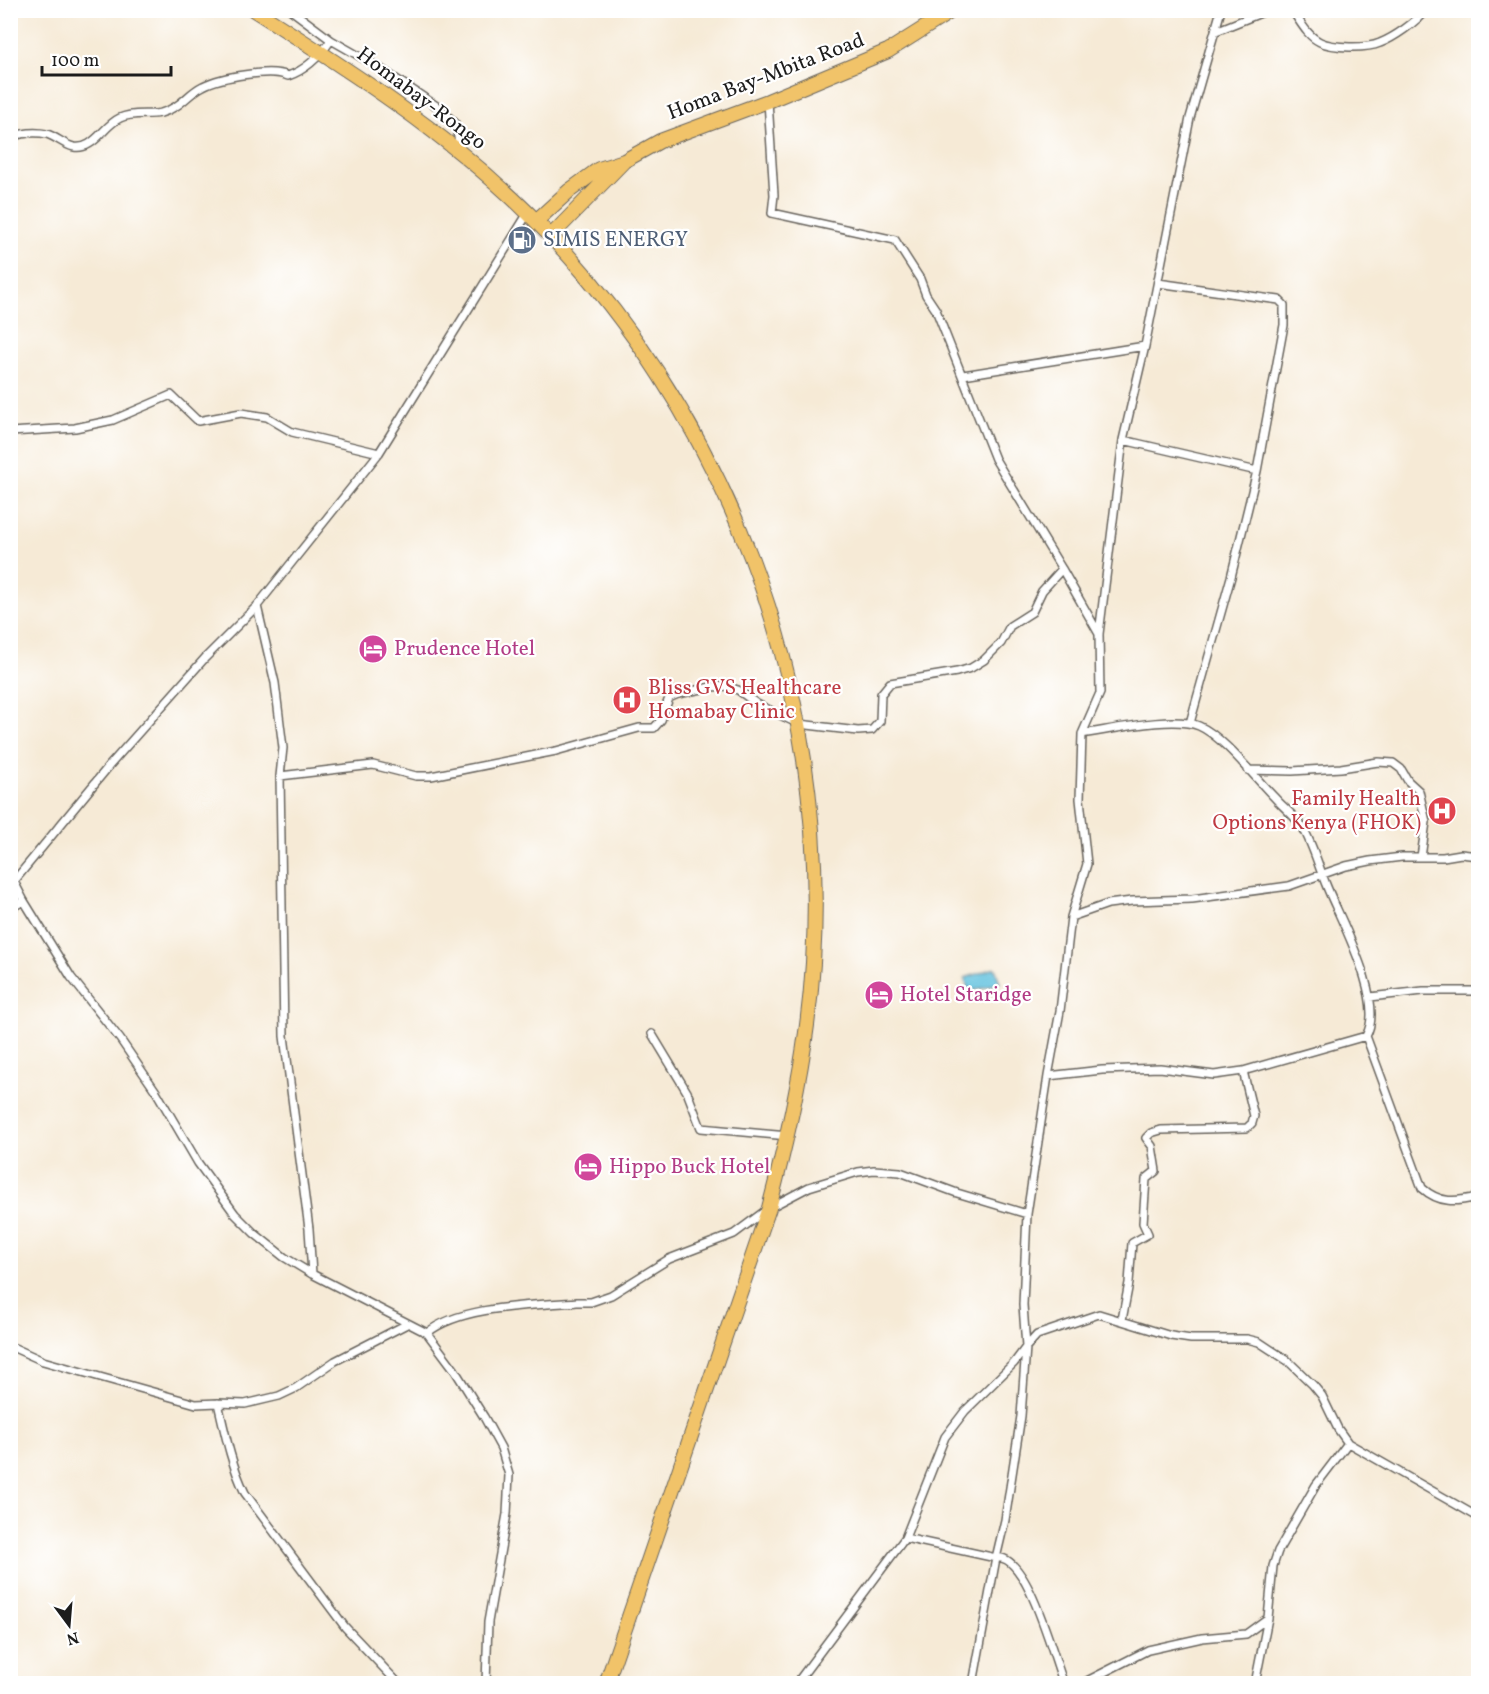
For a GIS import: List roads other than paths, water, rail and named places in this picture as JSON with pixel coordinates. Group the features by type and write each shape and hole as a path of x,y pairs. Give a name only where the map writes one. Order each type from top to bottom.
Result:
{"highway":[{"name":"Homabay-Rongo","path":"254,10 322,53 428,126 462,153 532,217 611,306 698,437 723,487 752,556 771,616 799,724 814,845 815,907 807,1027 788,1136 769,1208 606,1683"},
{"name":"Homa Bay-Mbita Road","path":"532,217 599,169 624,161 660,141 768,101 888,51 952,10"},
{"name":"Homa Bay-Mbita Road","path":"550,237 624,161"}],"street":[{"path":"291,10 331,40 375,65 438,107 455,123 462,153"},
{"path":"974,1683 1005,1520 1021,1416 1026,1347 1023,1305 1027,1214 1060,1011 1071,917 1087,864 1080,799 1082,734 1100,693 1099,634 1123,440 1145,346 1190,118 1221,10"},
{"path":"1216,31 1268,10"},
{"path":"1292,10 1311,36 1320,42 1341,47 1379,44 1420,18 1425,10"},
{"path":"10,137 35,132 79,148 99,137 111,123 123,116 160,113 180,105 200,87 212,82 261,73 283,73 288,76 297,73 322,53 331,40"},
{"path":"768,101 774,195 772,213 895,240 920,279 926,295 936,310 995,459 1062,568 1099,634"},
{"path":"486,1683 488,1622 507,1514 509,1475 506,1460 484,1418 454,1369 427,1333 312,1274 269,1245 236,1214 198,1163 157,1093 120,1039 71,977 24,901 13,877 205,658 257,606 379,453 532,217"},
{"path":"1158,283 1279,300 1284,305 1284,325 1257,471 1231,577 1190,723"},
{"path":"963,375 1145,346"},
{"path":"10,432 75,428 113,420 171,395 198,420 241,413 267,417 292,432 379,453"},
{"path":"1123,440 1257,471"},
{"path":"280,776 374,765 416,776 431,776 556,751 639,728 654,728 661,720 669,698 678,693 711,687 725,686 738,690 757,704 799,724 858,732 872,730 880,721 881,694 890,683 957,672 971,668 984,660 997,648 1010,626 1032,612 1042,591 1062,568"},
{"path":"257,606 274,683 283,748 280,776 284,1036 309,1229 312,1274"},
{"path":"1082,734 1131,726 1190,723 1208,731 1302,827 1343,921 1370,997 1371,1019 1366,1036 1422,1188 1440,1201 1457,1202 1479,1197"},
{"path":"1248,770 1292,771 1341,768 1378,762 1393,763 1419,791 1426,822 1421,857"},
{"path":"1071,917 1108,904 1192,899 1289,886 1346,866 1370,861 1461,854 1479,856"},
{"path":"10,908 24,901"},
{"path":"1370,997 1423,992 1479,991"},
{"path":"652,1034 687,1092 701,1128 788,1136"},
{"path":"1048,1076 1148,1068 1214,1075 1243,1071 1366,1036"},
{"path":"1122,1320 1130,1283 1132,1243 1148,1234 1143,1223 1146,1179 1156,1170 1152,1146 1146,1138 1151,1133 1161,1130 1247,1128 1254,1116 1243,1071"},
{"path":"427,1333 438,1324 476,1312 591,1302 610,1295 669,1259 734,1234 769,1208 809,1187 858,1172 891,1170 911,1175 965,1196 1027,1214"},
{"path":"796,1683 905,1538 945,1437 965,1411 1014,1363 1037,1335 1099,1314 1171,1336 1191,1339 1247,1339 1258,1342 1288,1361 1313,1385 1322,1396 1338,1429 1348,1443 1479,1517"},
{"path":"10,1346 43,1361 196,1404 218,1402 245,1404 279,1396 296,1389 335,1361 407,1324"},
{"path":"218,1402 227,1444 238,1480 245,1493 345,1627 399,1683"},
{"path":"1255,1683 1268,1618 1273,1566 1278,1551 1316,1485 1348,1443"},
{"path":"905,1538 1010,1560 1031,1591 1064,1683"},
{"path":"1081,1683 1148,1650 1202,1638 1246,1634 1268,1618"}],"water":[{"path":"995,968 1000,983 969,992 965,978"}],"place":[{"name":"SIMIS ENERGY","path":"522,240"},
{"name":"Prudence Hotel","path":"373,649"},
{"name":"Bliss GVS Healthcare Homabay Clinic","path":"627,700"},
{"name":"Family Health Options Kenya (FHOK)","path":"1442,811"},
{"name":"Hotel Staridge","path":"879,995"},
{"name":"Hippo Buck Hotel","path":"588,1167"}]}
